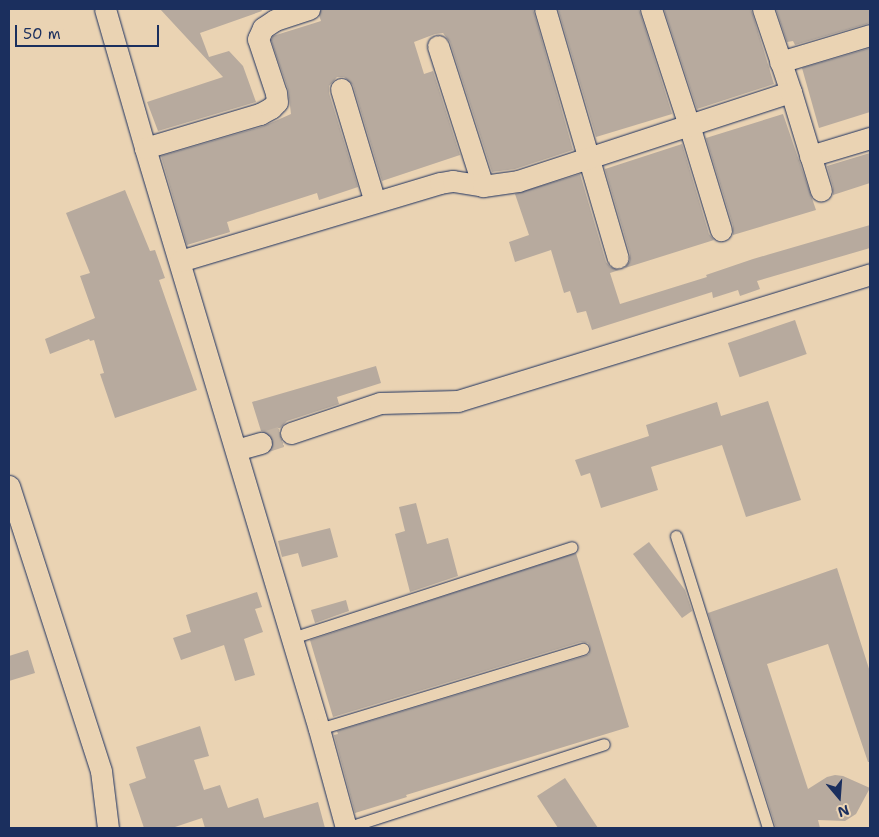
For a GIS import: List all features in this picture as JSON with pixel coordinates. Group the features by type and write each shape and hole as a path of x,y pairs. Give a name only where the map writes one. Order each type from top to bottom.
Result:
{"street":[{"path":"105,9 319,729 346,828"},
{"path":"145,148 260,114 271,108 277,102 276,93 258,39 263,28 275,20 309,9"},
{"path":"545,9 618,258"},
{"path":"651,9 721,230"},
{"path":"763,9 821,191"},
{"path":"780,62 870,35"},
{"path":"438,46 483,186"},
{"path":"341,89 375,202"},
{"path":"180,261 375,202 453,181 483,186 518,181 791,92"},
{"path":"810,156 870,138"},
{"path":"291,432 380,403 458,401 870,274"},
{"path":"236,450 261,443"},
{"path":"9,486 101,771 108,828"}],"lane":[{"path":"676,536 768,828"},
{"path":"292,638 572,546"},
{"path":"319,729 584,649"},
{"path":"346,828 604,744"}],"building":[{"path":"160,9 261,9 262,11 200,33 209,57 229,51 243,66 256,102 158,131 147,102 223,77"},
{"path":"321,9 533,9 573,150 515,169 492,172 450,42 443,33 435,34 414,42 424,74 433,71 460,155 382,181 353,85 344,77 337,77 329,86 329,93 358,187 319,200 317,193 227,222 230,232 187,245 161,156 264,126 291,114 288,89 271,40 273,36 321,21 319,15"},
{"path":"558,9 639,9 672,114 596,137"},
{"path":"664,9 751,9 774,84 697,109"},
{"path":"776,9 870,9 870,23 795,45 793,41 787,42"},
{"path":"870,48 870,112 819,128 802,68"},
{"path":"783,114 816,210 733,235 733,226 706,138"},
{"path":"682,144 709,234 714,240 625,268 630,261 630,254 605,169"},
{"path":"870,153 870,183 833,195 833,187 827,166"},
{"path":"580,174 606,262 610,267 619,270 610,273 620,304 707,277 706,275 753,259 870,225 870,248 757,281 760,289 740,296 738,290 713,298 712,292 592,330 586,311 577,313 570,291 564,293 551,250 515,262 509,242 529,235 515,194"},
{"path":"125,190 150,251 155,250 165,278 159,280 197,390 115,418 100,374 104,373 94,340 90,341 89,339 50,354 45,339 95,318 80,276 90,273 66,213"},
{"path":"795,320 807,354 740,377 728,343"},
{"path":"376,366 381,383 337,397 339,404 287,421 280,428 266,432 261,431 252,402"},
{"path":"768,401 801,500 746,517 722,445 651,467 658,490 601,508 590,473 581,476 575,460 649,436 646,425 717,402 721,416"},
{"path":"416,503 427,544 448,538 458,576 410,592 395,534 405,531 399,507"},
{"path":"330,528 338,557 302,567 298,553 282,557 278,541"},
{"path":"649,542 685,590 692,611 682,618 633,554"},
{"path":"576,553 629,727 406,795 407,797 355,813 334,735 338,734 337,731 585,656 589,654 590,647 588,643 581,642 333,717 310,640"},
{"path":"837,568 870,672 870,762 868,762 828,644 767,664 808,789 827,777 835,775 843,776 870,788 856,814 845,821 818,820 820,828 776,828 708,613"},
{"path":"257,592 262,607 255,609 263,632 244,639 255,675 235,681 224,645 181,660 173,638 191,632 186,615"},
{"path":"346,600 349,611 315,623 311,610"},
{"path":"28,650 35,673 9,681 9,656"},
{"path":"200,726 209,756 194,760 204,790 220,785 228,808 258,798 264,818 318,802 325,828 205,828 202,818 172,828 144,828 129,784 146,778 136,747"},
{"path":"565,778 598,828 558,828 537,796"}],"tunnel":[{"path":"261,443 291,433"}]}
